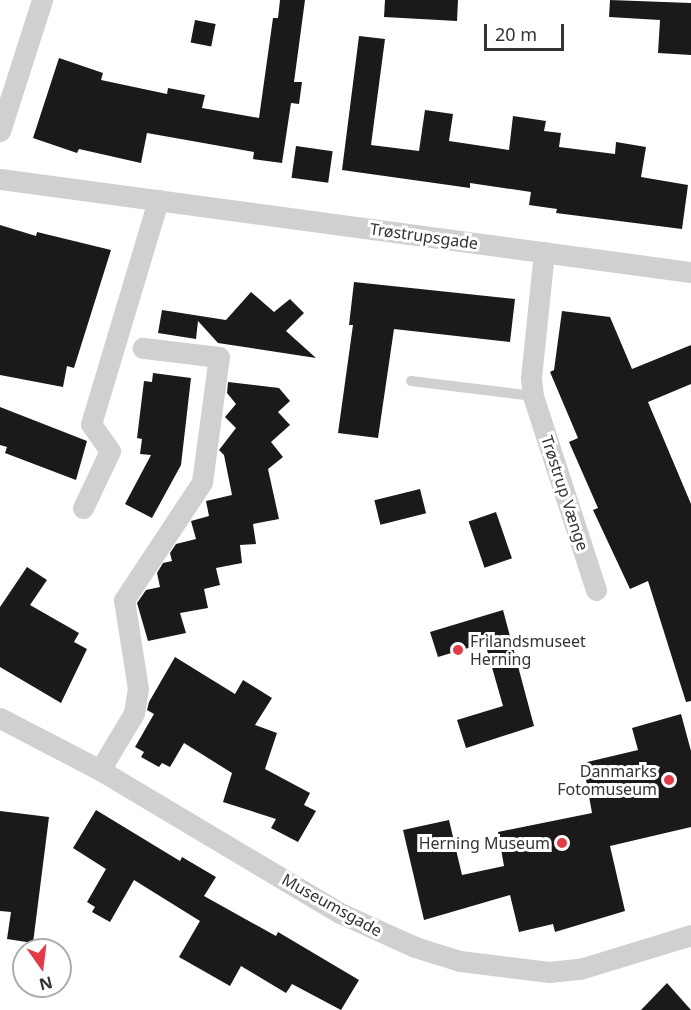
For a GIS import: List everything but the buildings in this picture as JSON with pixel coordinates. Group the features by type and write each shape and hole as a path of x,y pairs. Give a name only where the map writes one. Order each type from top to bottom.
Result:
{"street":[{"path":"0,131 42,0"},
{"name":"Trøstrupsgade","path":"0,179 691,272"},
{"path":"83,508 110,451 91,424 158,200"},
{"name":"Trøstrup Vænge","path":"544,252 531,378 533,396 597,590"},
{"path":"100,770 134,713 138,689 124,600 202,482 219,357 142,348"},
{"name":"Museumsgade","path":"0,718 100,770 372,930 460,961 549,972 580,969 691,935"}],"lane":[{"path":"411,381 533,396"}],"place":[{"name":"Frilandsmuseet Herning","path":"458,650"},
{"name":"Danmarks Fotomuseum","path":"669,780"},
{"name":"Herning Museum","path":"562,843"}]}
